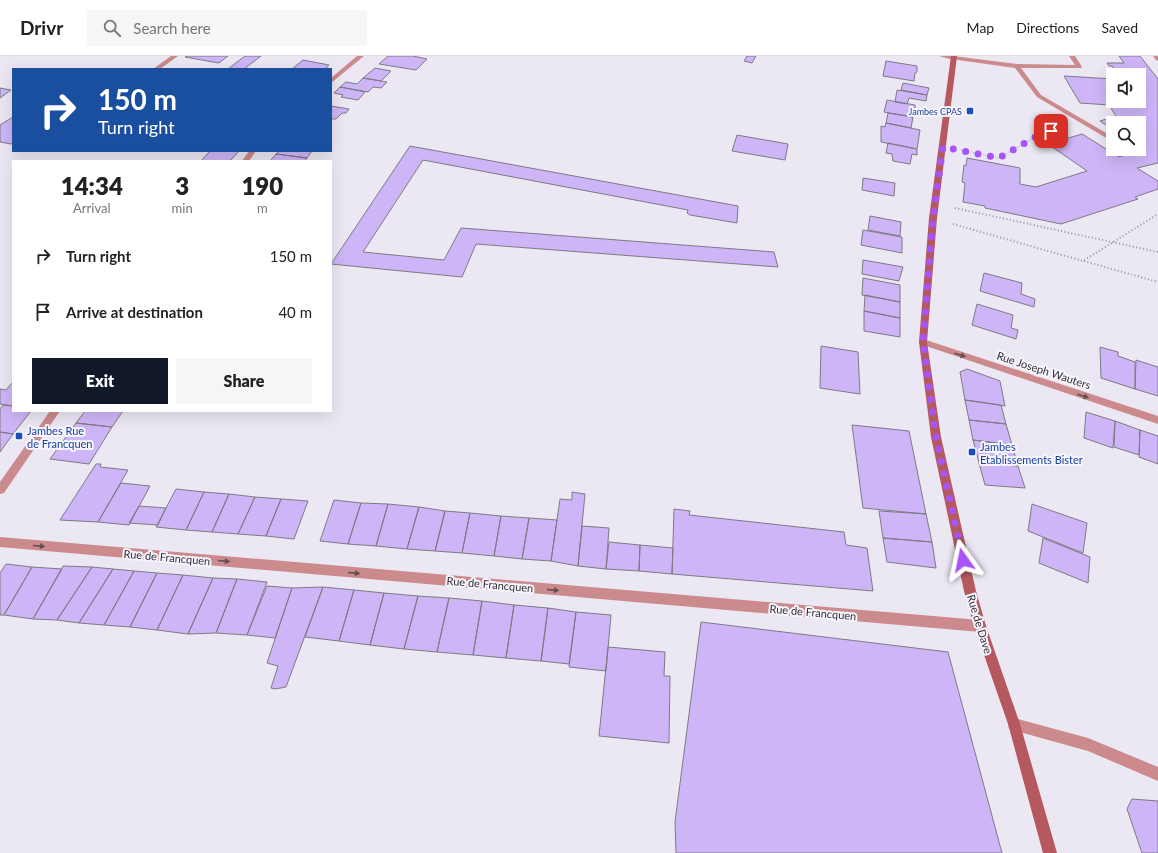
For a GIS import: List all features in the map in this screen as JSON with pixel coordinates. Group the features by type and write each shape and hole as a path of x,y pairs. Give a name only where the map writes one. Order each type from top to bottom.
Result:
{"main road":[{"name":"Rue de Dave","path":"954,57 933,218 923,342 936,437 970,591 980,626 1014,724 1050,853"}],"street":[{"path":"157,68 175,56"},
{"path":"332,80 361,56"},
{"path":"942,56 1017,66 1079,67 1072,56"},
{"path":"1017,66 1039,96 1080,122 1106,136"},
{"path":"246,160 252,152"},
{"name":"Rue Joseph Wauters","path":"923,342 1158,420"},
{"path":"0,490 54,412"},
{"name":"Rue de Francquen","path":"0,542 980,626"},
{"path":"1014,724 1088,744 1158,774"}],"path":[{"path":"943,147 999,158 1037,136 1080,122"},
{"path":"935,203 1158,252"},
{"path":"1083,261 1111,242 1158,214"},
{"path":"933,218 1158,282"}],"building":[{"path":"228,56 219,63 185,57"},
{"path":"245,56 261,56 245,68 229,68"},
{"path":"388,56 413,56 427,59 416,70 379,64"},
{"path":"747,56 756,56 752,63 744,61"},
{"path":"1119,56 1140,56 1158,79 1158,163 1137,168 1158,181 1158,189 1135,197 1138,199 1061,224 963,202 965,183 962,182 964,165 966,166 967,158 1020,168 1020,184 1036,187 1087,171 1048,144 1082,134 1106,149 1106,156 1146,156 1146,116 1116,116 1111,108 1146,108 1146,68 1113,68 1107,63 1124,63"},
{"path":"303,60 329,65 326,68 293,68"},
{"path":"886,61 917,66 914,81 883,76"},
{"path":"375,68 391,71 381,81 363,78"},
{"path":"1064,76 1106,79 1106,105 1080,103"},
{"path":"363,78 387,82 381,88 373,87 368,92 340,87 346,82 357,84"},
{"path":"903,83 929,88 927,95 901,90"},
{"path":"340,87 365,92 358,100 341,97 343,95 334,93"},
{"path":"0,88 11,90 0,98"},
{"path":"897,90 927,95 926,101 909,98 907,104 895,102"},
{"path":"887,100 915,105 915,115 913,117 884,112"},
{"path":"332,106 349,109 346,113 342,113 336,119 332,119"},
{"path":"888,113 913,117 911,128 886,123"},
{"path":"12,118 12,144 0,142 0,125"},
{"path":"1106,119 1106,125 1100,121"},
{"path":"886,123 920,130 917,149 881,142 881,126 885,127"},
{"path":"737,135 788,144 785,160 732,151"},
{"path":"888,143 917,149 917,155 912,154 910,164 893,161 892,154 886,153"},
{"path":"410,146 738,206 737,223 690,215 687,213 688,210 423,160 363,252 444,260 461,228 774,252 778,267 476,244 462,277 332,264"},
{"path":"209,152 238,152 231,160 202,160"},
{"path":"278,152 311,152 307,158 276,154"},
{"path":"276,154 307,158 306,160 271,160"},
{"path":"863,178 895,183 894,196 862,190"},
{"path":"870,216 901,222 900,236 868,230"},
{"path":"863,230 902,237 902,253 861,245"},
{"path":"863,260 903,267 899,281 862,274"},
{"path":"984,273 1022,283 1021,294 1035,299 1034,307 980,291"},
{"path":"863,278 900,285 900,302 862,295"},
{"path":"865,295 900,302 900,318 864,311"},
{"path":"977,304 1013,315 1011,328 1018,330 1016,339 972,325"},
{"path":"864,311 900,318 900,337 864,331"},
{"path":"821,346 858,352 860,394 820,388"},
{"path":"1100,347 1118,352 1118,356 1135,362 1135,389 1101,378"},
{"path":"1136,360 1158,367 1158,396 1135,389"},
{"path":"967,369 1000,381 1005,406 965,400 960,372"},
{"path":"12,383 12,406 0,404 0,389 6,390"},
{"path":"965,400 1001,405 1006,424 969,420"},
{"path":"3,405 12,406 12,412 30,412 13,434 0,432 0,409"},
{"path":"84,412 122,412 112,427 76,423"},
{"path":"1086,412 1115,421 1113,448 1084,438"},
{"path":"969,420 1006,424 1012,445 973,440"},
{"path":"1115,421 1140,430 1139,455 1114,447"},
{"path":"76,423 112,427 89,464 50,459"},
{"path":"852,425 909,431 926,514 863,508"},
{"path":"1140,430 1158,436 1158,464 1139,457"},
{"path":"0,432 13,434 0,452"},
{"path":"973,440 1012,445 1018,466 979,463"},
{"path":"979,463 1018,466 1025,488 985,485"},
{"path":"96,464 101,464 100,467 128,470 98,522 60,520"},
{"path":"121,483 150,486 129,525 98,522"},
{"path":"176,489 204,492 186,530 156,527"},
{"path":"204,492 229,494 212,532 186,530"},
{"path":"572,492 585,494 578,566 551,561 560,499 572,500"},
{"path":"229,494 255,497 238,534 212,532"},
{"path":"255,497 281,499 266,536 238,534"},
{"path":"281,499 308,501 294,539 266,536"},
{"path":"334,500 361,503 348,544 320,541"},
{"path":"361,503 388,504 376,546 348,544"},
{"path":"388,504 419,507 407,549 376,546"},
{"path":"1032,504 1087,523 1083,553 1028,531"},
{"path":"139,506 166,508 158,525 129,523"},
{"path":"419,507 445,511 435,551 407,549"},
{"path":"674,509 690,511 689,515 844,532 846,545 867,548 873,591 672,574"},
{"path":"445,511 470,513 462,553 435,551"},
{"path":"879,511 926,514 932,542 883,538"},
{"path":"470,513 501,516 494,556 462,553"},
{"path":"501,516 529,518 522,559 494,556"},
{"path":"529,518 557,520 551,561 522,559"},
{"path":"582,526 609,528 606,569 578,566"},
{"path":"883,538 932,542 936,568 887,562"},
{"path":"1043,538 1090,557 1088,583 1039,563"},
{"path":"609,542 640,545 639,571 606,569"},
{"path":"640,545 673,548 672,574 639,571"},
{"path":"6,564 32,567 4,615 0,615 0,573"},
{"path":"63,566 92,567 57,620 33,619"},
{"path":"32,567 62,569 33,619 4,615"},
{"path":"92,567 113,569 79,623 57,620"},
{"path":"113,569 134,571 104,625 79,623"},
{"path":"134,571 157,573 130,627 104,625"},
{"path":"157,573 183,575 157,630 130,627"},
{"path":"183,575 213,578 188,634 157,630"},
{"path":"213,578 237,579 216,633 188,634"},
{"path":"237,579 267,582 247,635 216,633"},
{"path":"267,586 292,588 275,638 247,635"},
{"path":"323,587 286,687 275,689 271,688 278,666 267,663 292,588"},
{"path":"323,587 354,590 339,641 305,637"},
{"path":"354,590 384,593 370,645 339,641"},
{"path":"384,593 418,596 404,649 370,645"},
{"path":"418,596 449,598 437,652 404,649"},
{"path":"449,598 482,601 473,655 437,652"},
{"path":"482,601 514,605 506,658 473,655"},
{"path":"514,605 548,608 541,661 506,658"},
{"path":"548,608 576,612 569,664 541,661"},
{"path":"576,612 611,615 606,671 569,667"},
{"path":"701,622 948,652 1002,853 676,853 675,822"},
{"path":"608,647 665,652 664,676 670,676 669,743 599,736"},
{"path":"1132,799 1158,801 1158,853 1142,853 1127,809"}],"place":[{"name":"Jambes CPAS","path":"970,111"},
{"name":"Jambes Rue de Francquen","path":"19,436"},
{"name":"Jambes Etablissements Bister","path":"972,452"}],"route":[{"path":"963,560 936,437 923,342 927,273 943,147 999,158 1037,136 1051,131"}]}
